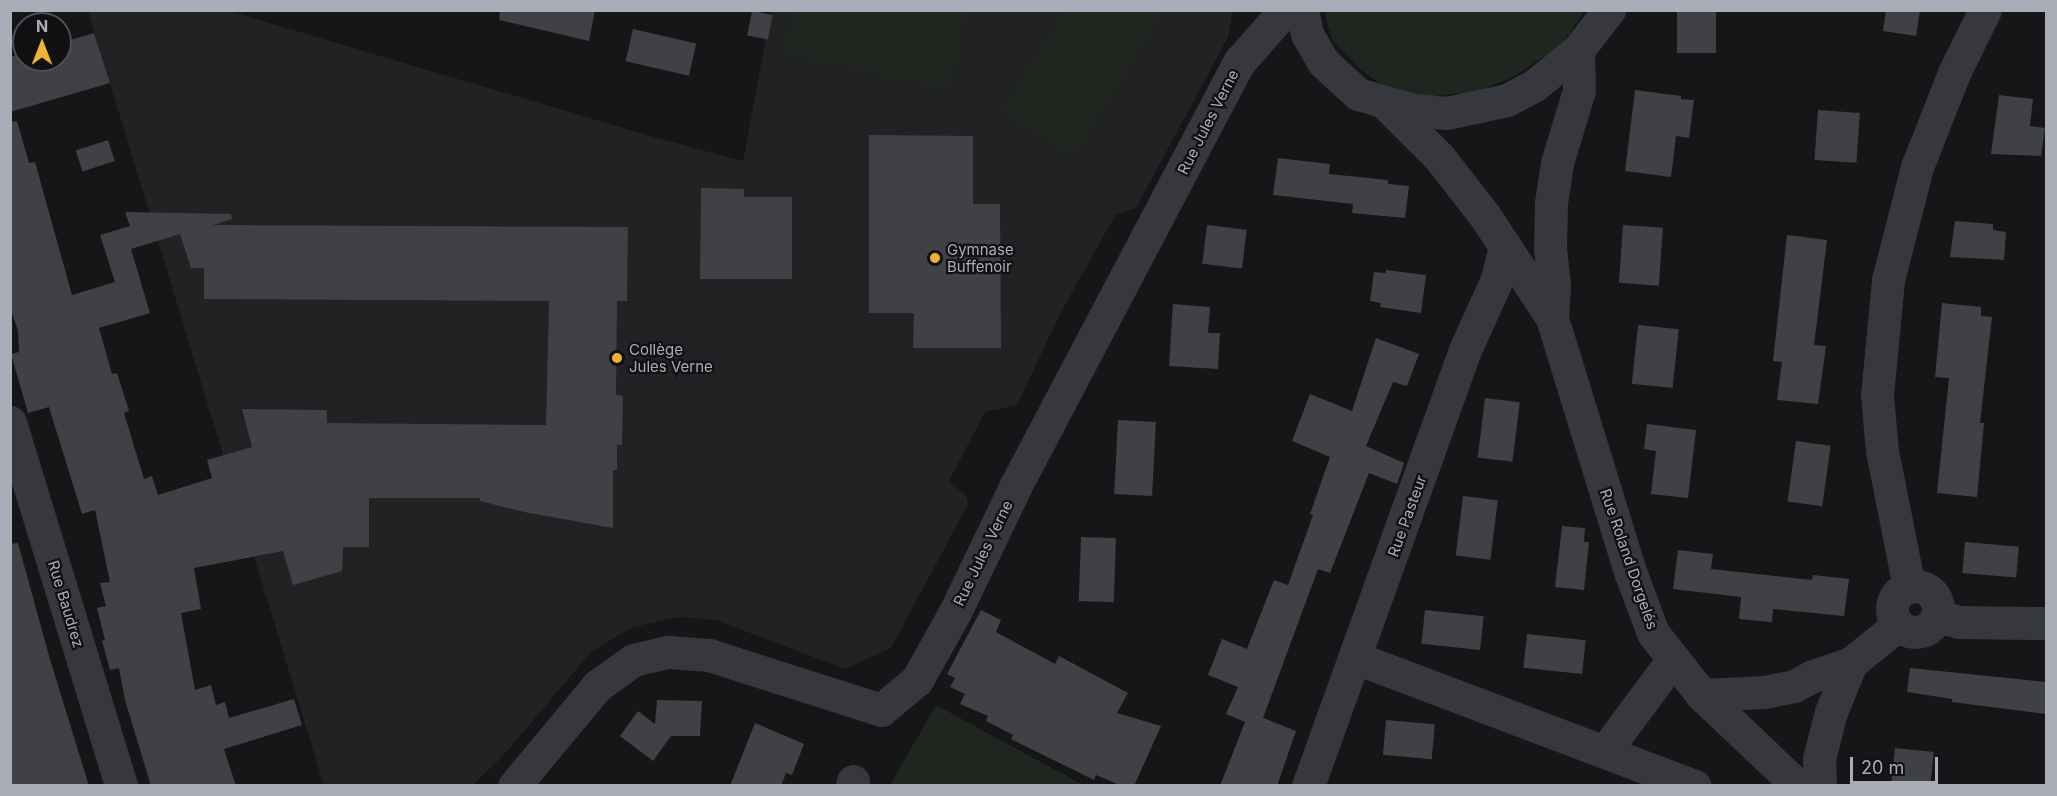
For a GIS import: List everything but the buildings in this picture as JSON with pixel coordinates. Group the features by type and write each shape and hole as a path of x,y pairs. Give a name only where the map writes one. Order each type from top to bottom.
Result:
{"street":[{"name":"Rue Jules Verne","path":"514,786 597,687 633,660 669,652 709,655 881,710 917,680 955,612 1024,470 1240,61 1285,10"},
{"path":"1302,10 1307,34 1323,63 1358,94 1387,105 1447,113 1506,100 1535,85 1578,50 1609,11"},
{"path":"1909,587 1882,451 1877,395 1888,280 1917,167 1954,73 1985,10"},
{"name":"Rue Roland Dorgelés","path":"1552,318 1554,286 1550,248 1551,203 1557,163 1579,90 1578,50"},
{"name":"Rue Roland Dorgelés","path":"1387,105 1439,158 1505,246 1552,318 1642,605 1653,633 1702,695 1798,786"},
{"name":"Rue Pasteur","path":"1308,786 1465,350 1497,279 1505,246"},
{"name":"Rue Baudrez","path":"10,422 121,786"},
{"path":"1916,586 1929,591 1937,602 1937,616 1928,628 1912,632 1899,625 1894,618 1893,603 1896,596 1909,587 1916,586"},
{"path":"1937,616 1959,622 2046,623"},
{"path":"1702,695 1764,692 1784,688 1851,663 1899,625"},
{"path":"1356,658 1695,786"},
{"path":"1605,751 1673,659"},
{"path":"1820,786 1820,759 1826,731 1851,663"}],"shaded area":[{"name":"Collège Jules Verne","path":"1233,10 1228,37 1136,208 1116,214 1061,312 1017,405 985,412 949,481 966,496 968,504 891,648 845,669 716,620 679,617 633,627 591,652 502,757 473,785 324,786 88,11 229,11 657,138 743,161 771,11"},
{"path":"793,11 967,11 950,90 784,55"},
{"path":"1063,11 1156,11 1162,15 1074,157 1000,112"},
{"path":"1324,11 1584,11 1562,45 1513,77 1475,92 1419,97 1386,87 1362,71 1332,40"},
{"path":"936,705 1083,785 890,785"}],"place":[{"name":"Gymnase Buffenoir","path":"935,258"},
{"name":"Collège Jules Verne","path":"617,358"}]}
